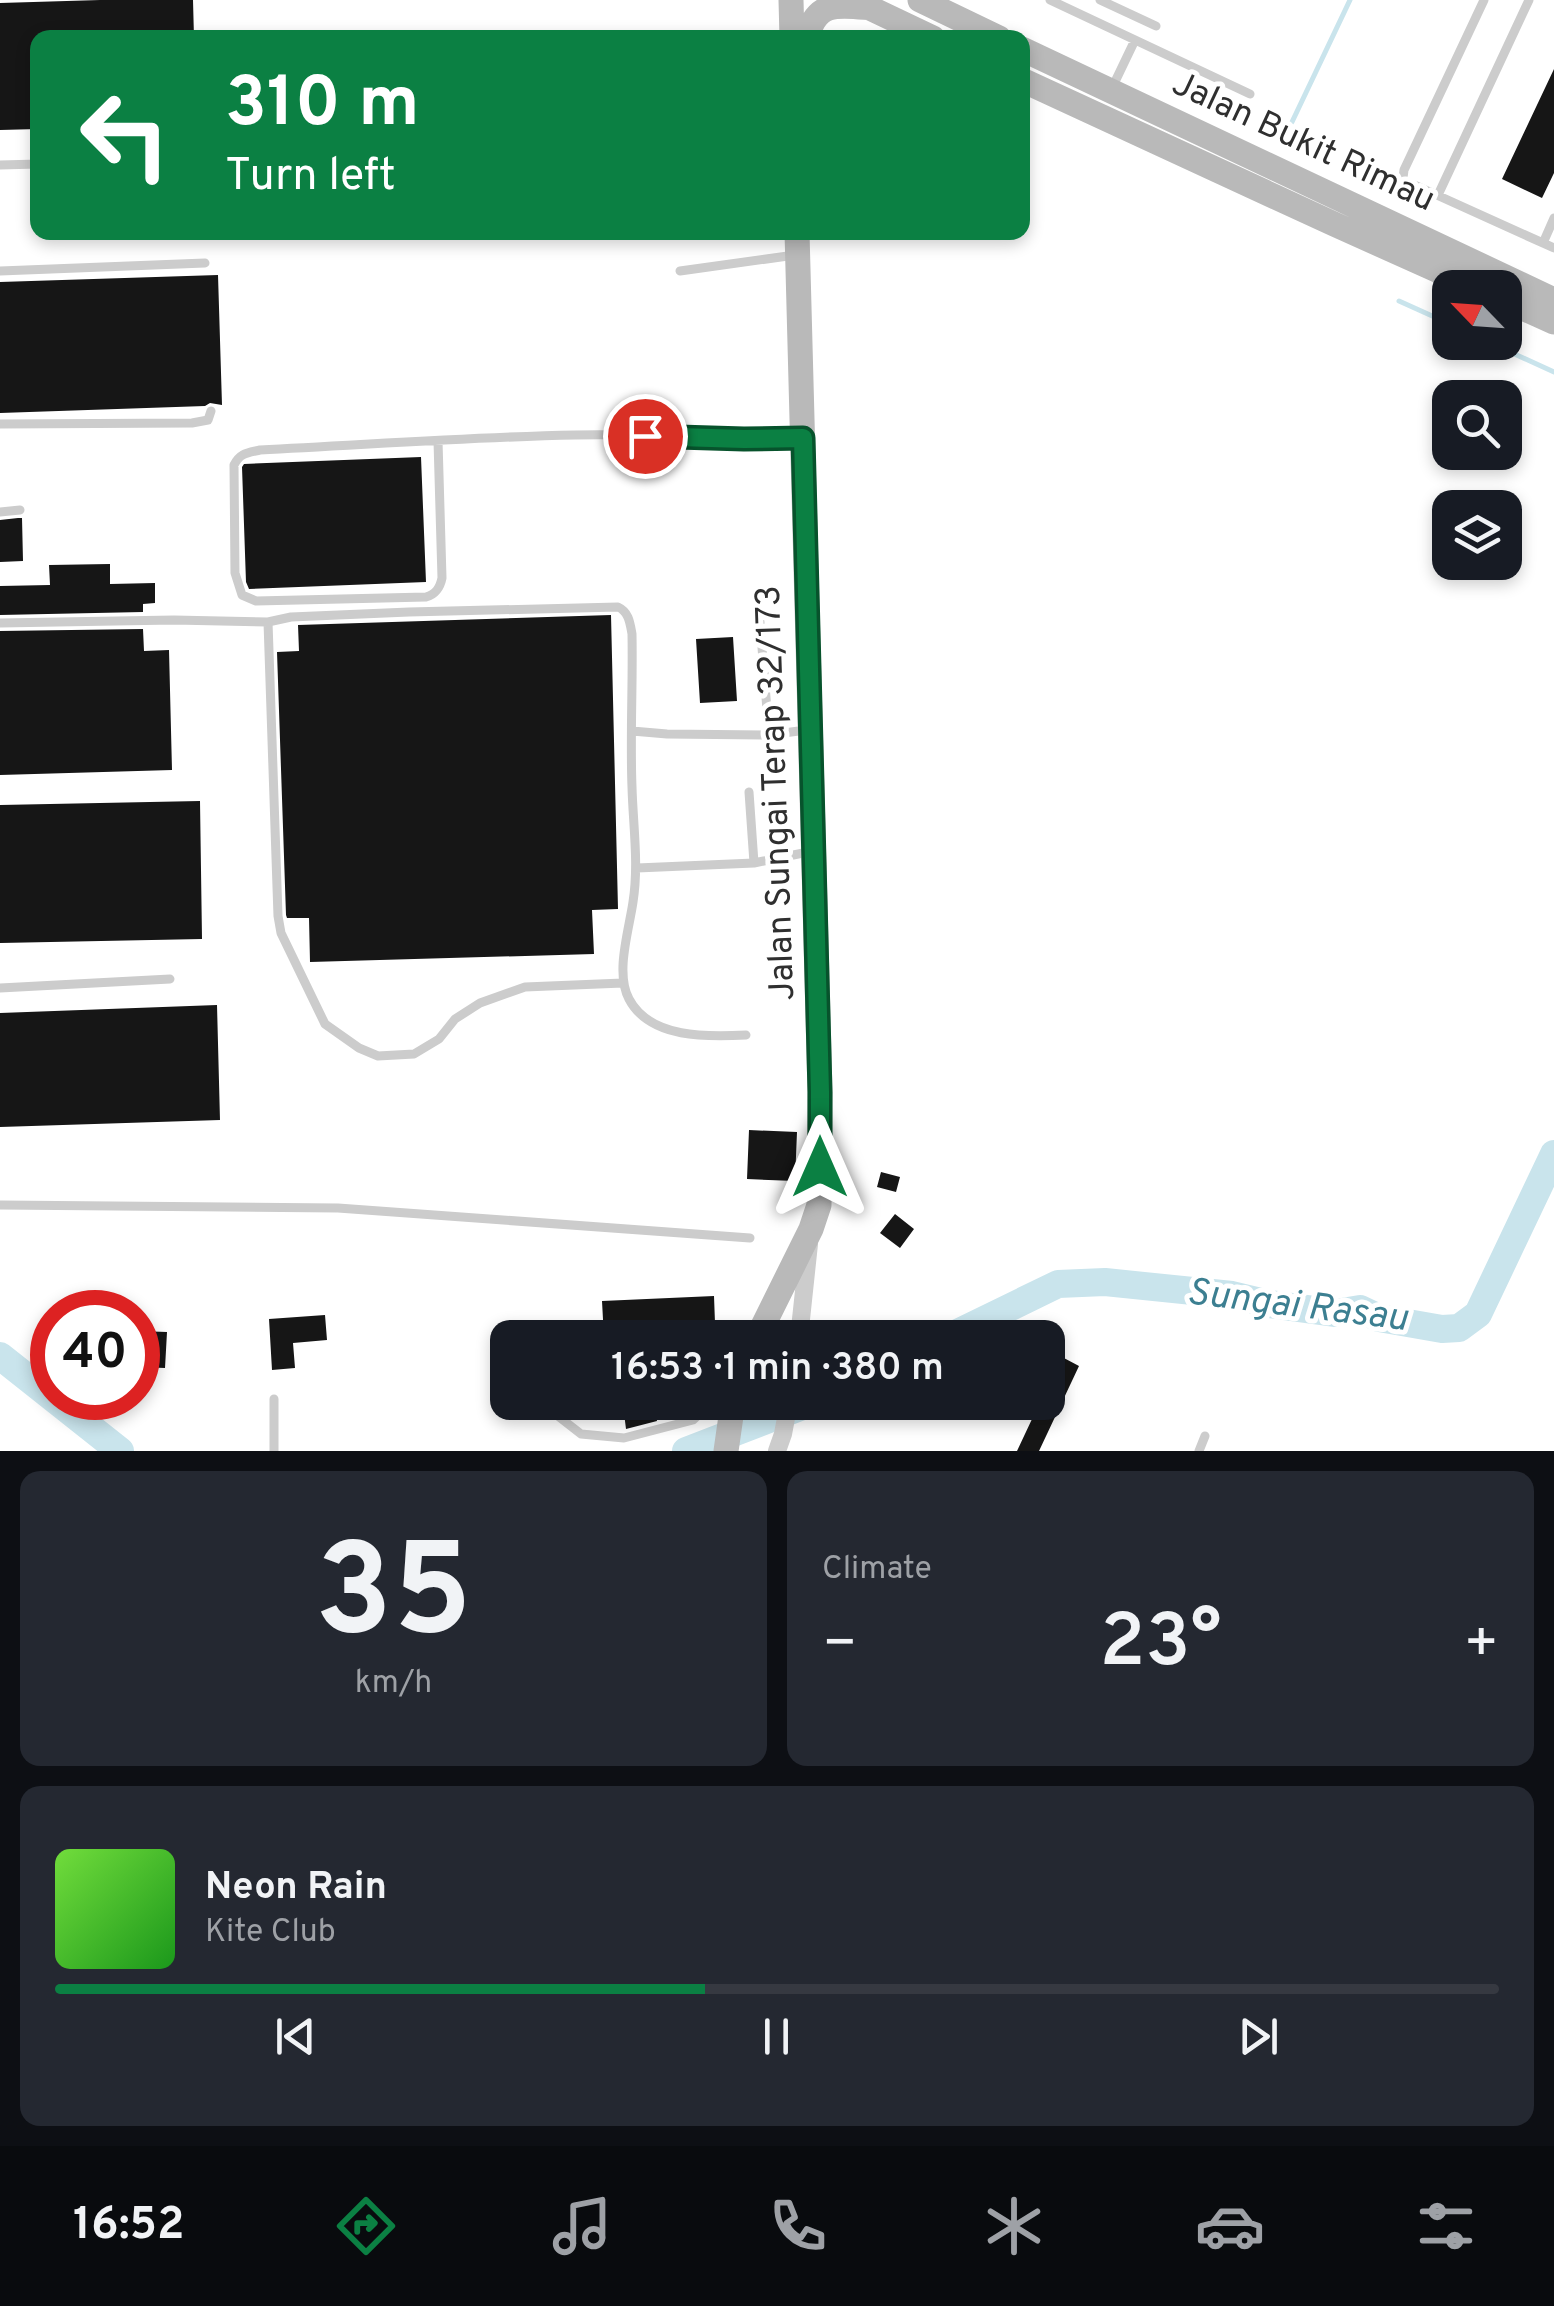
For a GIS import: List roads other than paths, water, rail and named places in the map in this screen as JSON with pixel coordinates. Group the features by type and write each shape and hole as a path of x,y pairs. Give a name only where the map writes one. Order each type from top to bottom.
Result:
{"street":[{"path":"791,0 792,30"},
{"path":"920,0 982,30"},
{"path":"808,30 820,11 862,4 916,30"},
{"name":"Jalan Bukit Rimau","path":"1030,52 1554,300"},
{"name":"Jalan Bukit Rimau","path":"1030,84 1437,270"},
{"name":"Jalan Sungai Terap 32/173","path":"766,1320 819,1205 820,1092 798,244"},
{"path":"1522,308 1554,322"},
{"path":"800,1320 811,1229"},
{"path":"726,1420 726,1447"}],"lane":[{"path":"1050,0 1250,94"},
{"path":"1100,0 1156,26"},
{"path":"1484,0 1403,178 1554,248"},
{"path":"1438,195 1528,0"},
{"path":"1111,90 1135,40"},
{"path":"0,165 30,164"},
{"path":"1542,243 1554,218"},
{"path":"680,271 798,244"},
{"path":"0,271 205,263"},
{"path":"0,424 192,422 208,420 211,411"},
{"path":"438,441 442,578 433,595 256,601 242,595 235,573 234,465 239,456 260,450 438,441 578,435 803,438"},
{"path":"0,512 20,510"},
{"path":"0,624 268,622 291,617 618,607 628,615 632,634 632,785 637,868 623,982 628,998 652,1025 703,1037 746,1035"},
{"path":"759,610 769,735"},
{"path":"268,622 278,916 289,952 325,1024 359,1048 378,1056 395,1057 414,1054 439,1039 455,1020 480,1004 524,987 623,982"},
{"path":"632,731 769,735 810,729"},
{"path":"749,792 754,863"},
{"path":"637,868 754,863 814,851"},
{"path":"0,988 170,979"},
{"path":"0,1205 338,1208 750,1238"},
{"path":"274,1399 274,1451"},
{"path":"563,1420 581,1434 624,1438 693,1420"},
{"path":"1198,1451 1206,1436"}],"waterway":[{"path":"1292,122 1350,0"},
{"path":"1399,301 1432,316"},
{"path":"1522,357 1554,372"},
{"name":"Sungai Rasau","path":"984,1320 1058,1284 1105,1282 1232,1295 1336,1313 1360,1309 1379,1318 1442,1329 1459,1328 1478,1314 1554,1154"},
{"name":"Sungai Rasau","path":"0,1356 120,1451"},
{"name":"Sungai Rasau","path":"686,1451 766,1420"}]}
